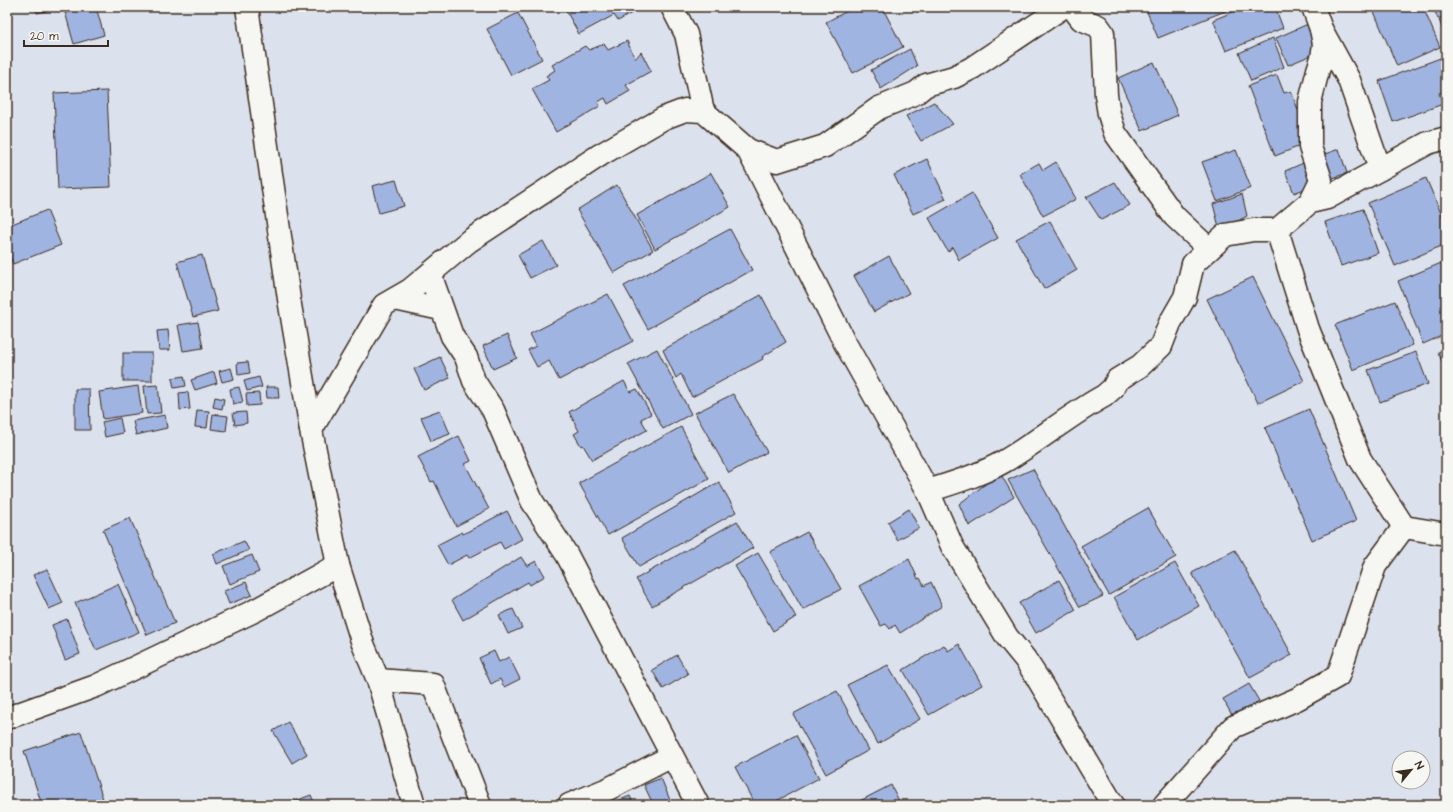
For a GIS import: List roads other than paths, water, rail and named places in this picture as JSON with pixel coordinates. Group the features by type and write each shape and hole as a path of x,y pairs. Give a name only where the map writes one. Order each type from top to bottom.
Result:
{"street":[{"path":"247,7 289,299 311,430 338,565 363,644 378,680 414,805"},
{"path":"672,7 686,34 703,111 748,150 777,161 825,146 879,108 916,93 926,85 954,77 972,68 1063,7"},
{"path":"1072,7 1081,19 1098,26 1103,33 1106,95 1115,133 1174,216 1209,249"},
{"path":"1313,7 1321,29 1348,80 1380,169"},
{"path":"928,491 962,479 1013,456 1104,396 1113,388 1117,380 1140,366 1162,346 1170,323 1185,297 1193,264 1225,235 1253,230 1277,230 1310,202 1321,180 1310,147 1310,102 1322,58 1324,44 1321,29"},
{"path":"311,430 384,305 410,290 469,241 600,155 664,118 685,110 703,111"},
{"path":"1310,202 1327,198 1370,176 1428,143 1446,138"},
{"path":"748,150 845,343 928,491 952,546 1007,637 1038,680 1113,805"},
{"path":"1277,230 1308,328 1360,459 1404,527 1446,534"},
{"path":"430,274 441,309 452,336 466,357 474,381 493,410 532,501 567,555 698,805"},
{"path":"395,299 441,309"},
{"path":"1164,805 1233,727 1297,699 1338,676 1375,566 1404,527"},
{"path":"7,718 96,686 254,611 338,565"},
{"path":"378,680 432,684 480,805"},
{"path":"569,805 608,789 672,756"}]}
